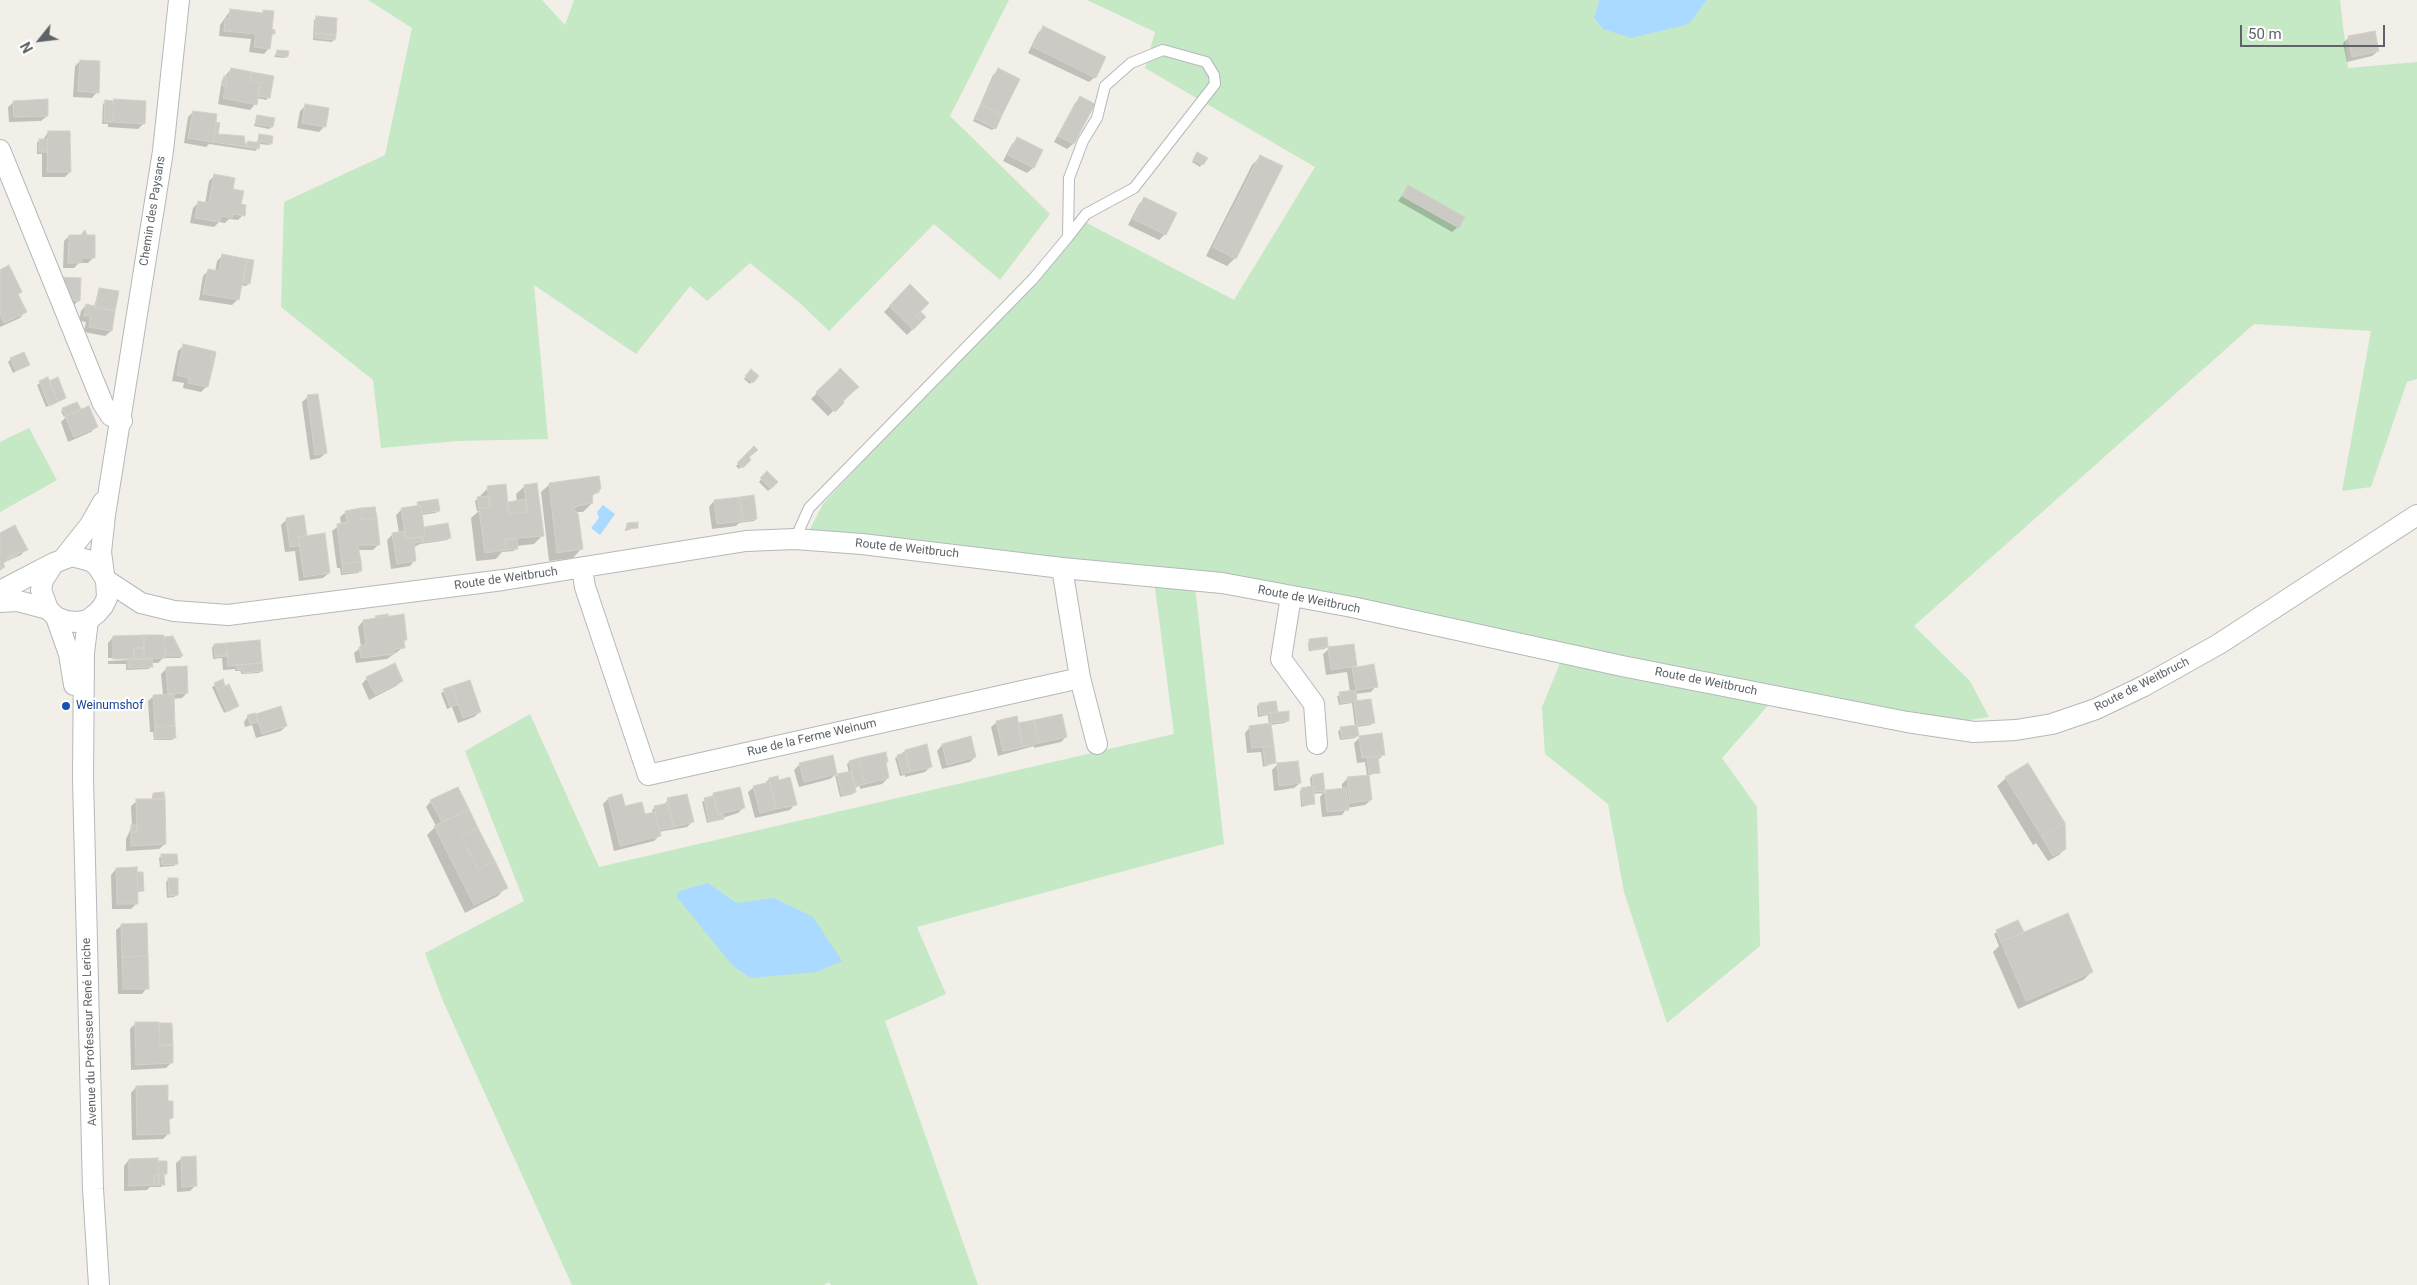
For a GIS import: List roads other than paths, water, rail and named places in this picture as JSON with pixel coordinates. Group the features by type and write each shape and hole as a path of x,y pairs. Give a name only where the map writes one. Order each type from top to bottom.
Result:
{"street":[{"name":"Chemin des Paysans","path":"105,577 101,552 163,151 179,0"},
{"path":"0,150 103,404 111,416 122,420"},
{"name":"Chemin des Paysans","path":"58,561 90,525 109,492"},
{"name":"Route de Weitbruch","path":"0,591 58,561 82,557 91,561 105,577 141,603 174,611 228,615 303,607 582,568 746,541 795,539 862,544 1062,568 1222,583 1622,666 1907,722 1974,732 2016,730 2052,724 2096,709 2144,686 2219,644 2417,515"},
{"path":"52,613 43,600 42,585 47,571 58,561"},
{"name":"Rue de la Ferme Weinum","path":"582,568 585,587 648,775 1080,678"},
{"path":"1062,568 1080,678 1096,744"},
{"path":"93,617 107,598 105,577"},
{"path":"1291,596 1281,659 1314,704 1317,744"},
{"name":"Route de Weitbruch","path":"0,602 18,601 52,613 66,621 77,622 93,617 108,609 141,603"},
{"name":"Avenue du Professeur René Leriche","path":"52,613 69,654 83,779"},
{"name":"Avenue du Professeur René Leriche","path":"93,617 84,653 83,779 94,1189 99,1285"}],"lane":[{"path":"795,539 809,508 1033,279 1086,214 1134,188 1216,84 1214,75 1206,62 1163,50 1131,64 1105,86 1098,118 1083,141 1069,178 1068,236"}],"water":[{"path":"1599,0 1707,0 1689,24 1631,38 1603,29 1594,19"},
{"path":"603,505 615,514 600,535 591,528 599,518 597,512"},
{"path":"708,883 737,903 774,898 813,917 842,961 816,972 751,978 733,966 676,896 681,890"}],"place":[{"name":"Weinumshof","path":"66,706"}]}
